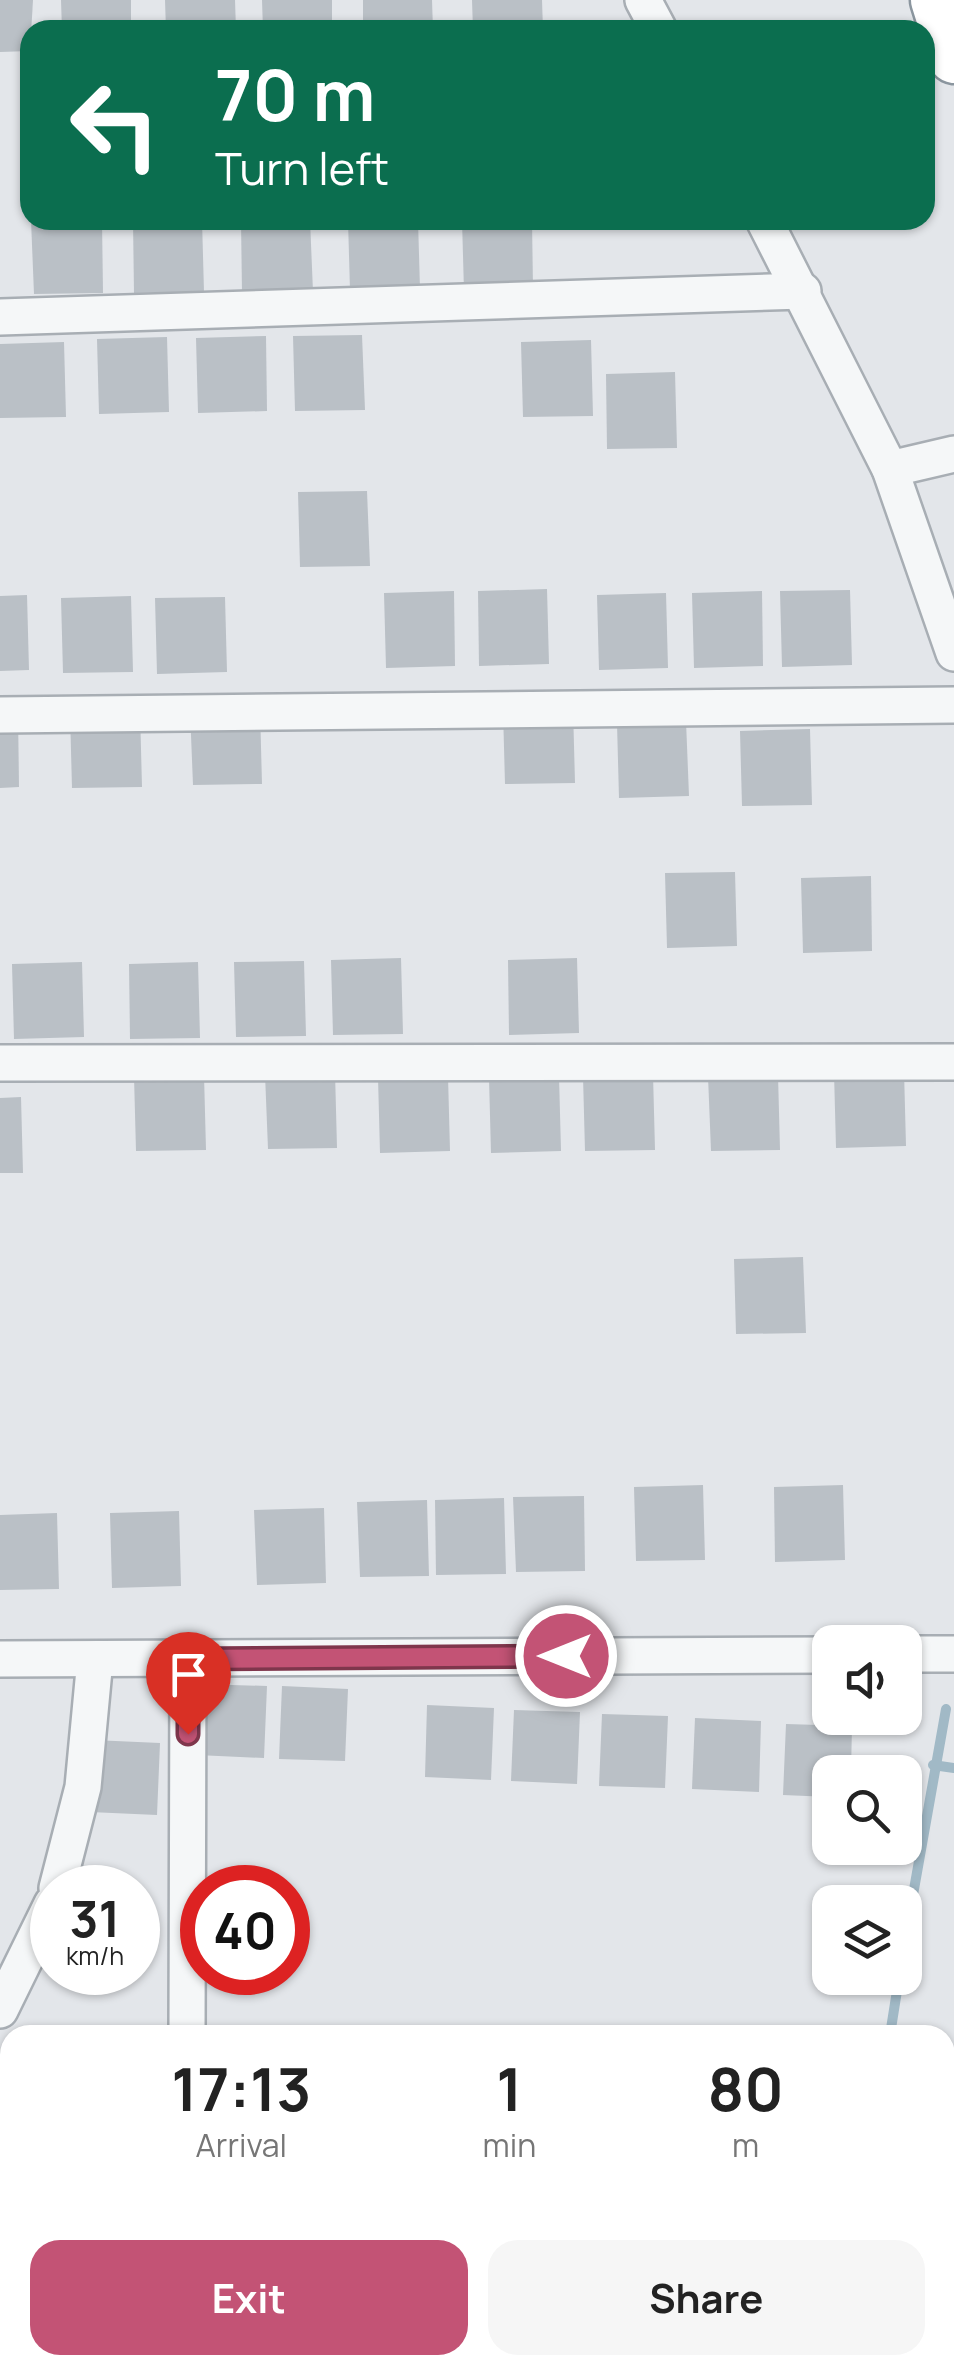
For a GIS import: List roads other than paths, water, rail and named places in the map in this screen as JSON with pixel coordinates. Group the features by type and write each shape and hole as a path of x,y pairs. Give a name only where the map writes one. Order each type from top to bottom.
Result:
{"highway":[{"path":"936,0 954,58"}],"street":[{"path":"769,230 890,469 954,653"},
{"path":"0,316 803,291"},
{"path":"890,469 954,454"},
{"path":"0,715 954,706"},
{"path":"0,1063 954,1062"},
{"path":"0,1659 812,1654"},
{"path":"922,1654 954,1654"},
{"path":"63,1865 83,1788 95,1659"},
{"path":"187,2025 188,1659"},
{"path":"0,2010 30,1949"}],"waterway":[{"path":"915,1885 946,1709"},
{"path":"933,1765 954,1768"},
{"path":"892,2025 896,1995"}]}
